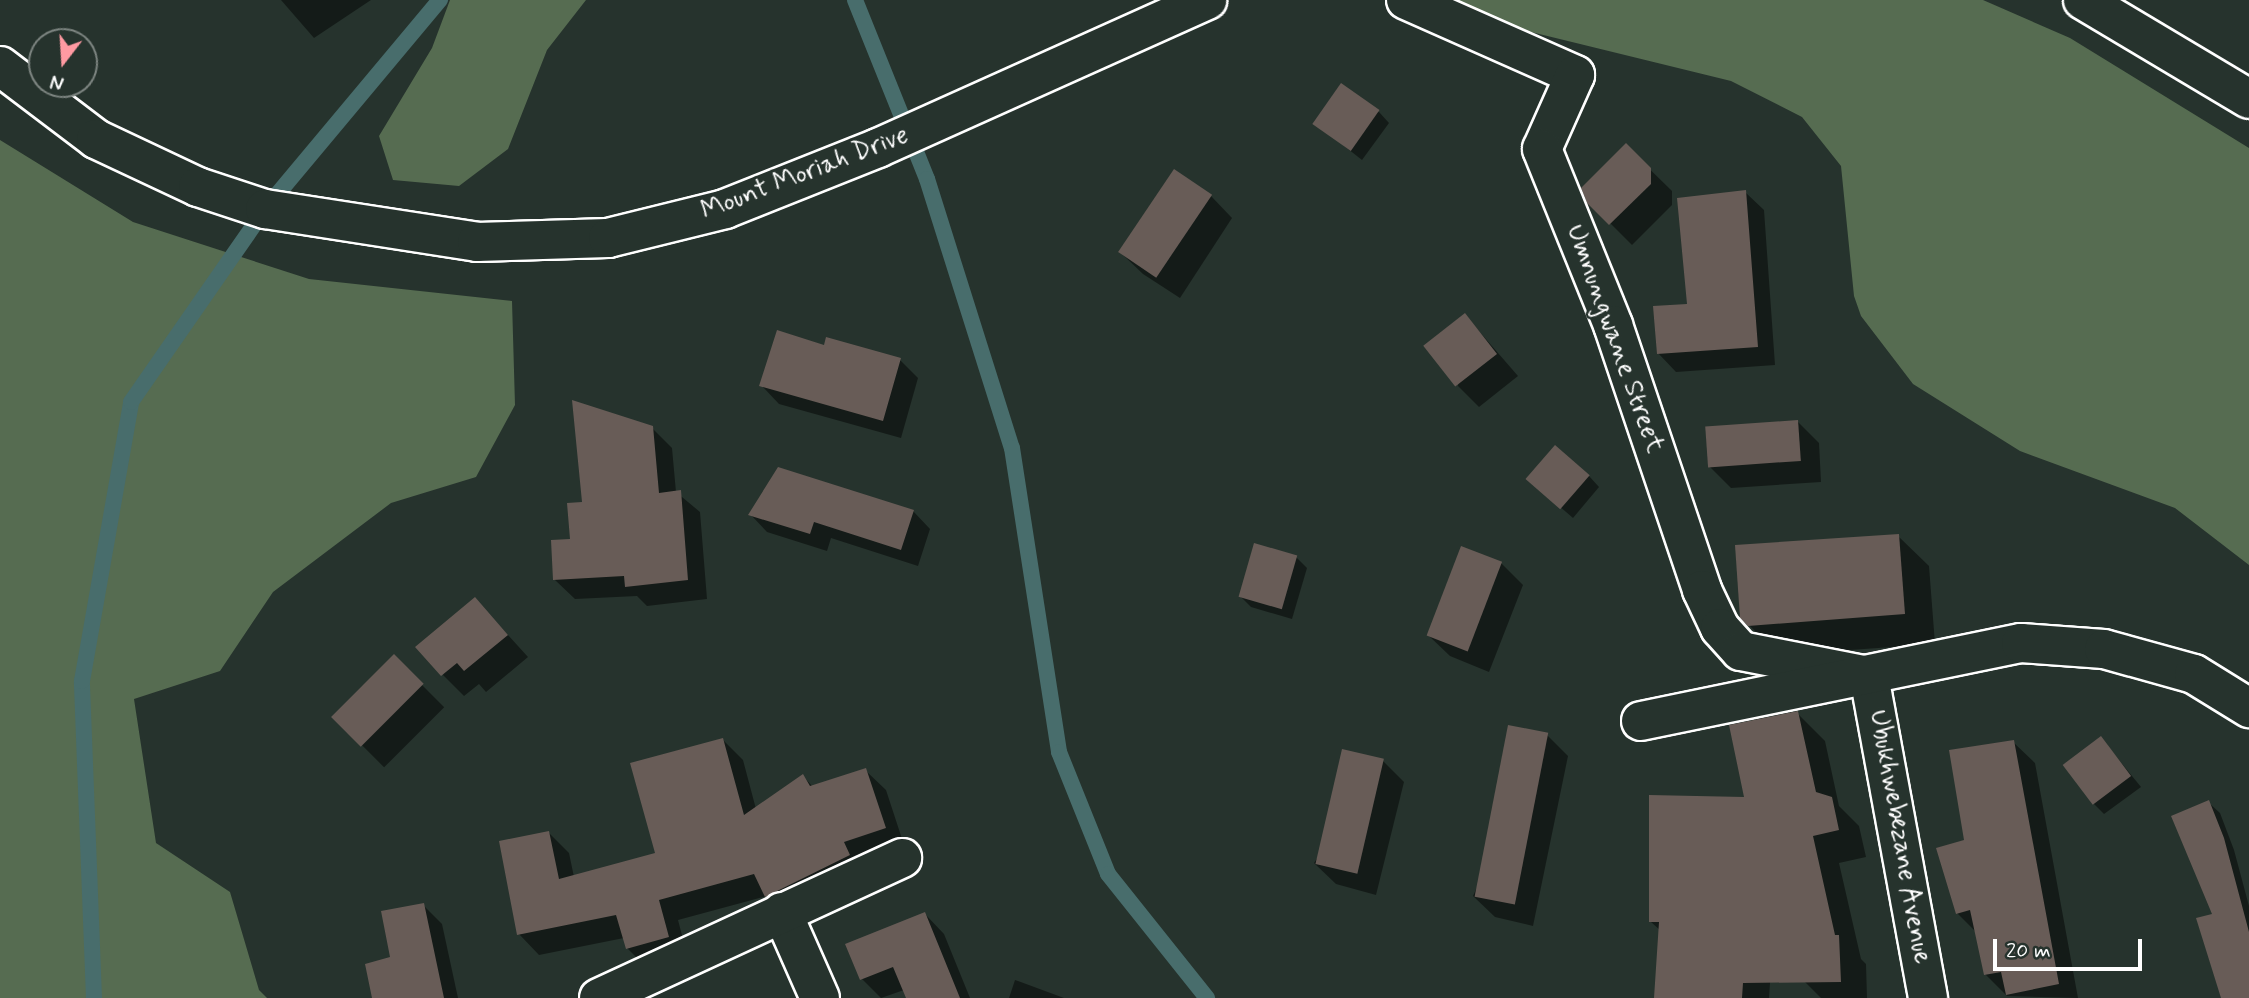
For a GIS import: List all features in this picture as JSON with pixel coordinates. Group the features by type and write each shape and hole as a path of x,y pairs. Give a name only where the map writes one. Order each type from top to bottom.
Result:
{"street":[{"name":"Mount Moriah Drive","path":"0,66 96,139 198,187 265,209 477,242 608,239 725,209 763,194 878,148 1207,0"},
{"name":"Umnungwane Street","path":"1406,0 1576,75 1542,149 1613,325 1702,590 1720,628 1741,650 1869,676"},
{"path":"2083,0 2249,99"},
{"name":"Umnungwane Street","path":"1641,721 2021,643 2105,649 2193,674 2249,708"},
{"name":"Ubukhwebezane Avenue","path":"1869,676 1928,998"},
{"path":"598,998 902,858"},
{"path":"782,912 820,998"}],"green space":[{"path":"450,0 586,0 547,50 508,149 459,186 393,180 379,136 432,48"},
{"path":"1457,0 1983,0 2070,38 2249,148 2249,565 2175,508 2020,451 1913,384 1861,316 1854,296 1841,166 1802,117 1731,81 1503,25"},
{"path":"0,140 133,222 309,279 512,301 515,405 476,477 391,503 273,592 220,671 134,699 156,843 230,892 259,990 267,998 0,998"}],"building":[{"path":"1341,83 1380,110 1351,151 1312,124"},
{"path":"1626,143 1651,168 1651,184 1609,225 1587,203 1581,188"},
{"path":"1174,169 1212,195 1156,278 1118,252"},
{"path":"1746,190 1758,347 1657,354 1653,306 1687,304 1677,198"},
{"path":"1465,313 1497,354 1455,387 1423,346"},
{"path":"777,330 824,345 826,337 901,358 883,421 759,386"},
{"path":"572,400 653,426 659,493 681,490 688,580 625,587 624,576 553,580 551,540 570,539 567,503 582,502"},
{"path":"1798,420 1801,461 1708,467 1705,426"},
{"path":"1555,445 1590,475 1560,509 1525,479"},
{"path":"778,467 914,510 901,550 814,522 810,534 748,515"},
{"path":"1899,534 1905,614 1748,626 1740,618 1735,545"},
{"path":"1254,543 1297,555 1282,609 1239,597"},
{"path":"1461,546 1502,562 1468,651 1427,636"},
{"path":"475,597 508,635 464,671 457,663 441,676 415,647"},
{"path":"394,654 424,684 361,747 331,717"},
{"path":"1798,711 1816,792 1832,797 1839,830 1813,836 1835,935 1839,935 1841,982 1743,983 1742,998 1654,998 1659,922 1649,922 1649,795 1744,797 1729,725"},
{"path":"1508,725 1548,733 1515,905 1475,897"},
{"path":"2101,736 2131,776 2093,805 2063,765"},
{"path":"723,738 744,815 803,774 810,786 866,768 886,828 844,842 850,855 765,897 754,874 659,900 669,937 626,949 616,915 517,935 499,841 549,831 559,879 655,853 630,763"},
{"path":"2014,740 2059,984 2006,995 2001,972 1984,975 1970,910 1956,914 1936,848 1964,840 1949,750"},
{"path":"1342,749 1384,759 1357,874 1315,864"},
{"path":"2209,800 2224,838 2249,932 2249,998 2221,998 2196,918 2212,914 2171,816"},
{"path":"424,903 444,998 372,998 365,964 390,957 381,911"},
{"path":"925,912 960,998 906,998 893,967 860,980 845,944"}],"waterway":[{"path":"94,998 82,681 131,402 265,209 440,0"},
{"path":"855,0 927,179 1012,448 1059,752 1108,874 1207,998"}]}
